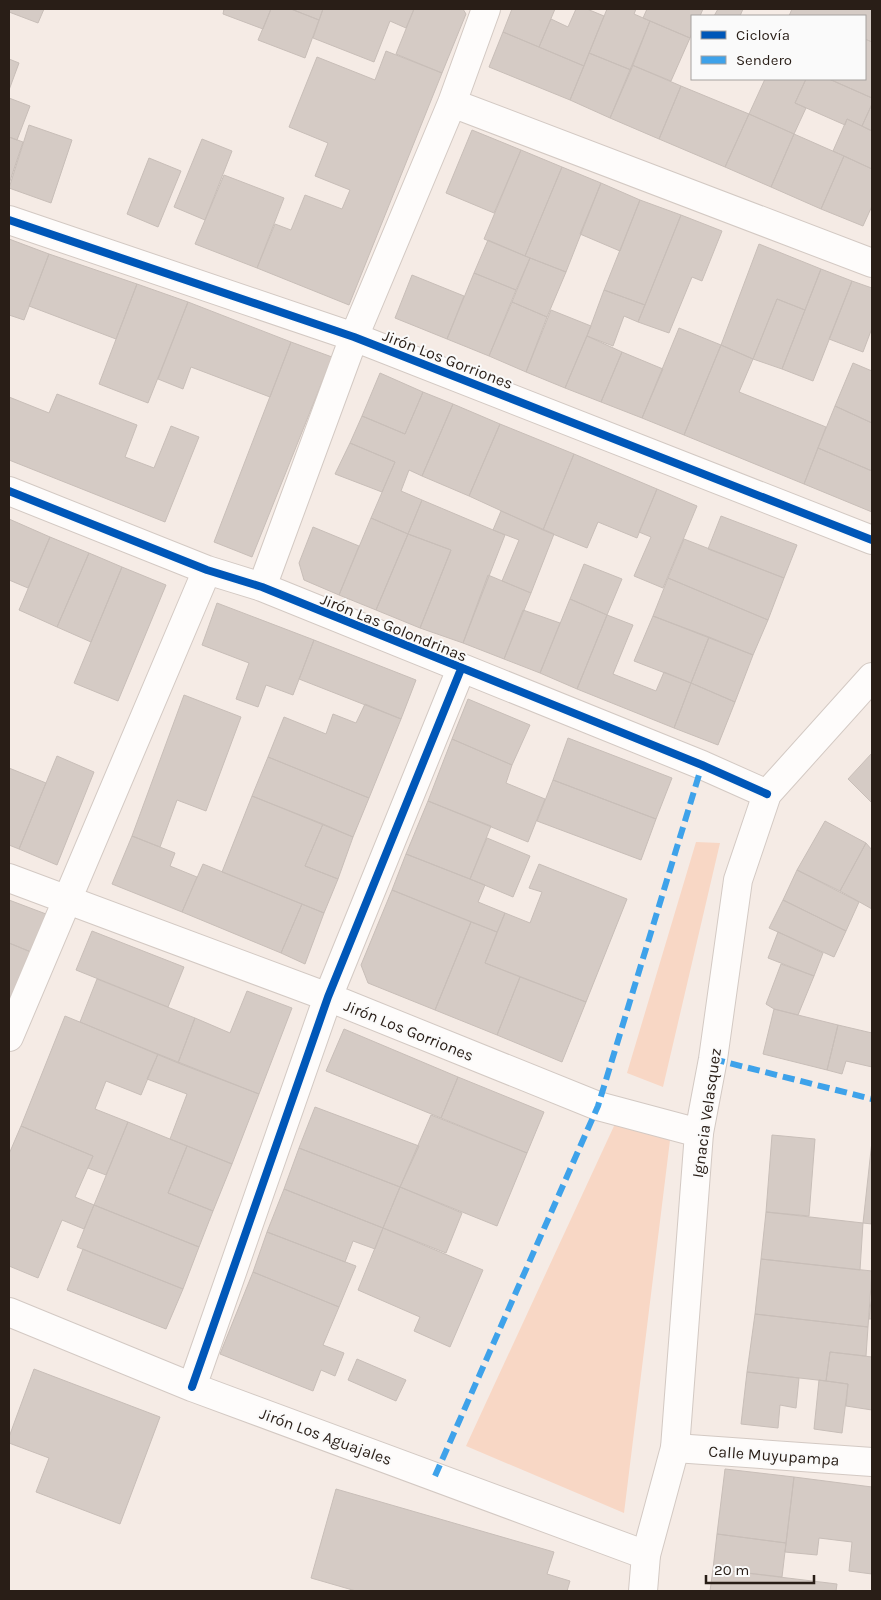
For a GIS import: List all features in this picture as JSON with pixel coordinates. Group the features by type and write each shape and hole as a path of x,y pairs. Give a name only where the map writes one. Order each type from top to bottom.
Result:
{"street":[{"path":"262,586 354,337 452,103 486,9"},
{"path":"452,103 872,263"},
{"name":"Jirón Los Gorriones","path":"9,220 354,337 872,540"},
{"name":"Jirón Las Golondrinas","path":"9,492 207,570 262,586 461,669 702,765 767,794"},
{"path":"9,1037 207,570"},
{"path":"192,1387 328,997 461,669"},
{"name":"Ignacia Velasquez","path":"643,1591 646,1555 675,1448 699,1133 713,1059 738,880 767,794 872,677"},
{"name":"Jirón Los Gorriones","path":"9,878 328,997 598,1106 699,1133"},
{"name":"Jirón Los Aguajales","path":"9,1312 192,1387 646,1555"},
{"name":"Calle Muyupampa","path":"675,1448 872,1462"}],"shaded area":[{"path":"696,842 720,843 663,1087 627,1073"},
{"path":"620,1113 672,1124 624,1513 466,1446"}],"building":[{"path":"9,9 44,9 38,23 9,12"},
{"path":"224,9 271,9 263,29 223,14"},
{"path":"271,9 291,9 319,20 305,58 258,40"},
{"path":"291,9 323,9 319,20"},
{"path":"323,9 414,9 406,28 390,21 374,62 313,38"},
{"path":"414,9 463,9 466,14 442,73 396,54"},
{"path":"512,9 555,9 539,47 503,32"},
{"path":"576,9 587,9 604,16 584,66 539,47 551,19 568,27"},
{"path":"607,9 636,9 634,14 650,21 631,70 589,53"},
{"path":"647,9 703,9 700,15 691,15 690,38 643,18"},
{"path":"718,9 743,9 740,15 715,15"},
{"path":"792,9 872,9 872,42 866,39 866,15 789,15"},
{"path":"650,21 690,38 671,81 632,65"},
{"path":"503,32 584,66 570,100 489,67"},
{"path":"866,39 872,42 872,98 831,80 866,80"},
{"path":"386,51 442,73 349,305 257,268 275,224 291,230 305,195 342,209 350,190 315,176 328,143 289,127 317,57 375,80"},
{"path":"589,53 631,70 610,118 570,100"},
{"path":"9,59 19,63 9,90"},
{"path":"632,65 681,86 659,139 610,118"},
{"path":"765,80 806,80 795,103 806,108 794,134 749,114"},
{"path":"806,80 831,80 872,98 872,104 862,126 847,119 845,125 795,103"},
{"path":"681,86 749,114 725,167 659,139"},
{"path":"9,98 30,106 17,140 9,137"},
{"path":"872,104 872,131 862,126"},
{"path":"749,114 794,134 771,187 725,167"},
{"path":"847,119 872,131 872,169 833,151"},
{"path":"29,125 72,140 51,203 9,188"},
{"path":"472,130 521,150 494,213 446,193"},
{"path":"794,134 844,156 821,209 771,187"},
{"path":"9,137 23,142 9,184"},
{"path":"202,139 232,151 205,220 174,207"},
{"path":"521,150 562,167 525,256 484,239"},
{"path":"844,156 872,169 872,206 863,226 821,209"},
{"path":"149,158 181,171 158,227 127,214"},
{"path":"562,167 601,183 566,272 525,256"},
{"path":"224,175 284,198 257,268 195,244"},
{"path":"601,183 640,200 620,251 580,234"},
{"path":"640,200 681,215 645,305 604,290"},
{"path":"681,215 722,231 702,281 692,277 669,333 638,322"},
{"path":"9,239 49,254 24,320 9,315"},
{"path":"488,240 530,258 516,290 474,273"},
{"path":"759,244 821,269 805,310 777,299 753,359 721,345"},
{"path":"49,254 137,284 116,339 29,306"},
{"path":"530,258 566,272 547,317 512,302"},
{"path":"821,269 852,281 813,381 782,369"},
{"path":"474,273 516,290 489,356 447,339"},
{"path":"412,275 464,296 447,339 395,318"},
{"path":"852,281 872,288 872,328 863,352 829,339"},
{"path":"137,284 188,302 148,403 99,384"},
{"path":"604,290 645,305 638,322 624,316 613,346 587,336"},
{"path":"777,299 805,310 782,369 753,359"},
{"path":"188,302 291,342 270,397 191,367 183,389 158,379"},
{"path":"512,302 547,317 526,372 489,356"},
{"path":"551,310 591,326 565,388 526,372"},
{"path":"679,328 721,345 684,435 642,418"},
{"path":"587,336 622,352 601,402 565,388"},
{"path":"291,342 332,357 252,557 214,542"},
{"path":"721,345 753,359 739,392 826,427 804,484 684,435"},
{"path":"622,352 663,369 642,418 601,402"},
{"path":"853,363 872,371 872,423 835,406"},
{"path":"380,373 423,392 405,434 362,416"},
{"path":"423,392 453,404 422,476 409,470 401,491 422,500 408,534 371,518 395,462 350,443 362,416 405,434"},
{"path":"57,394 137,425 125,457 154,468 171,426 199,437 165,522 9,460 9,397 49,413"},
{"path":"453,404 500,424 469,496 422,476"},
{"path":"835,406 872,423 872,471 818,448"},
{"path":"500,424 574,454 543,530 469,496"},
{"path":"350,443 395,462 382,492 335,474"},
{"path":"818,448 872,471 872,512 804,484"},
{"path":"574,454 657,489 637,538 598,522 587,548 543,530"},
{"path":"657,489 697,506 663,588 634,576 651,537 639,532"},
{"path":"422,500 505,535 463,643 420,628 451,550 408,534"},
{"path":"501,511 554,534 531,593 502,581 519,540 493,530"},
{"path":"721,516 797,545 784,578 708,549"},
{"path":"371,518 408,534 376,610 339,595"},
{"path":"9,519 50,537 28,588 9,580"},
{"path":"313,527 359,546 339,595 304,580 299,563"},
{"path":"408,534 451,550 420,628 376,610"},
{"path":"50,537 89,553 57,627 19,610"},
{"path":"684,539 784,578 768,620 668,578"},
{"path":"89,553 122,567 91,642 57,627"},
{"path":"584,564 622,579 607,615 570,599"},
{"path":"122,567 166,585 118,701 74,683"},
{"path":"488,575 531,593 504,659 463,643"},
{"path":"668,578 768,620 753,655 653,616"},
{"path":"570,599 607,615 577,689 540,673"},
{"path":"217,603 314,640 293,695 266,685 258,707 236,699 249,663 202,645"},
{"path":"523,610 560,623 540,673 504,659"},
{"path":"607,615 633,625 613,674 656,691 664,672 691,683 674,728 577,689"},
{"path":"653,616 709,637 691,683 634,661"},
{"path":"709,637 753,655 735,702 691,683"},
{"path":"314,640 416,680 401,719 299,679"},
{"path":"691,683 735,702 718,745 674,728"},
{"path":"184,695 241,717 206,811 177,800 160,847 132,836"},
{"path":"468,699 530,725 512,765 452,739"},
{"path":"365,704 401,719 369,798 268,757 284,717 326,734 333,714 356,723"},
{"path":"568,738 672,778 656,819 553,780"},
{"path":"452,739 512,765 506,783 545,799 528,842 428,801"},
{"path":"872,753 872,803 848,779"},
{"path":"57,756 94,772 57,865 19,849"},
{"path":"268,757 369,798 353,837 252,796"},
{"path":"9,768 46,783 19,849 9,845"},
{"path":"553,780 656,819 641,860 537,821"},
{"path":"252,796 323,824 305,866 338,879 324,913 222,872"},
{"path":"428,801 491,826 470,879 406,854"},
{"path":"825,821 866,843 840,891 797,870"},
{"path":"323,824 353,837 338,879 305,866"},
{"path":"132,836 175,853 170,866 197,877 182,912 112,884"},
{"path":"487,838 530,856 513,897 470,879"},
{"path":"866,843 872,850 872,909 840,891"},
{"path":"406,854 485,885 478,902 505,913 497,932 392,890"},
{"path":"203,864 302,904 281,953 182,912"},
{"path":"539,864 627,899 586,1002 485,963 505,913 530,923 542,892 529,888"},
{"path":"797,870 859,902 846,931 783,900"},
{"path":"392,890 471,922 435,1010 368,983 361,965"},
{"path":"9,900 46,914 31,952 9,943"},
{"path":"783,900 846,931 834,957 769,928"},
{"path":"302,904 324,913 305,964 281,953"},
{"path":"471,922 497,932 485,963 520,977 497,1035 435,1010"},
{"path":"92,931 184,967 168,1007 76,970"},
{"path":"778,932 823,953 814,976 768,958"},
{"path":"9,943 31,952 13,997 9,995"},
{"path":"781,964 814,976 798,1015 774,1009 766,1004"},
{"path":"520,977 586,1002 562,1062 497,1035"},
{"path":"97,979 195,1018 178,1063 80,1022"},
{"path":"247,991 292,1008 259,1094 178,1063 195,1018 230,1033"},
{"path":"774,1009 838,1025 827,1070 763,1054"},
{"path":"65,1016 158,1054 141,1095 106,1081 95,1109 128,1122 106,1175 88,1168 93,1156 21,1126"},
{"path":"838,1025 872,1033 872,1067 846,1061 842,1074 827,1070"},
{"path":"344,1029 458,1077 441,1118 326,1071"},
{"path":"158,1054 259,1094 232,1164 170,1139 187,1094 147,1079"},
{"path":"458,1077 544,1112 527,1153 441,1118"},
{"path":"315,1107 419,1146 400,1187 299,1148"},
{"path":"431,1115 527,1153 497,1226 400,1187"},
{"path":"128,1122 187,1146 168,1193 213,1211 199,1247 94,1205"},
{"path":"21,1126 93,1156 75,1197 94,1205 84,1229 62,1220 38,1278 9,1266 9,1154"},
{"path":"772,1135 815,1139 809,1216 766,1212"},
{"path":"872,1141 872,1224 863,1223"},
{"path":"187,1146 232,1164 213,1211 168,1193"},
{"path":"299,1148 400,1187 383,1228 284,1189"},
{"path":"400,1187 462,1213 446,1253 383,1228"},
{"path":"284,1189 383,1228 375,1249 353,1241 345,1262 267,1232"},
{"path":"94,1205 199,1247 183,1289 77,1247"},
{"path":"766,1212 863,1223 860,1270 761,1259"},
{"path":"383,1228 483,1270 450,1347 414,1331 420,1317 358,1290"},
{"path":"267,1232 356,1266 339,1307 253,1272"},
{"path":"83,1249 183,1289 166,1329 67,1290"},
{"path":"761,1259 872,1271 868,1327 755,1314"},
{"path":"253,1272 339,1307 323,1345 344,1353 335,1376 321,1370 313,1391 220,1354"},
{"path":"872,1292 872,1319 869,1319"},
{"path":"755,1314 868,1327 866,1356 830,1352 826,1381 747,1372"},
{"path":"830,1352 872,1357 872,1410 846,1406 848,1384 826,1381"},
{"path":"357,1359 406,1380 396,1401 348,1380"},
{"path":"34,1369 160,1417 120,1524 36,1492 49,1458 9,1443 9,1437"},
{"path":"747,1372 799,1378 796,1408 780,1405 778,1428 741,1424"},
{"path":"819,1380 848,1384 842,1433 814,1429"},
{"path":"725,1469 794,1477 786,1543 717,1534"},
{"path":"794,1477 872,1487 872,1574 849,1571 852,1542 819,1538 817,1555 785,1552"},
{"path":"336,1489 554,1552 547,1574 570,1581 567,1591 356,1591 311,1578"},
{"path":"717,1534 786,1543 782,1577 713,1569"},
{"path":"713,1569 837,1584 836,1591 710,1591"}],"marked path":[{"path":"435,1476 598,1106 702,765"},
{"path":"713,1059 872,1099"}],"cycle path":[{"path":"9,220 354,337 872,540"},
{"path":"9,491 207,570 262,587 702,765 767,794"},
{"path":"192,1387 328,997 461,669"}]}
